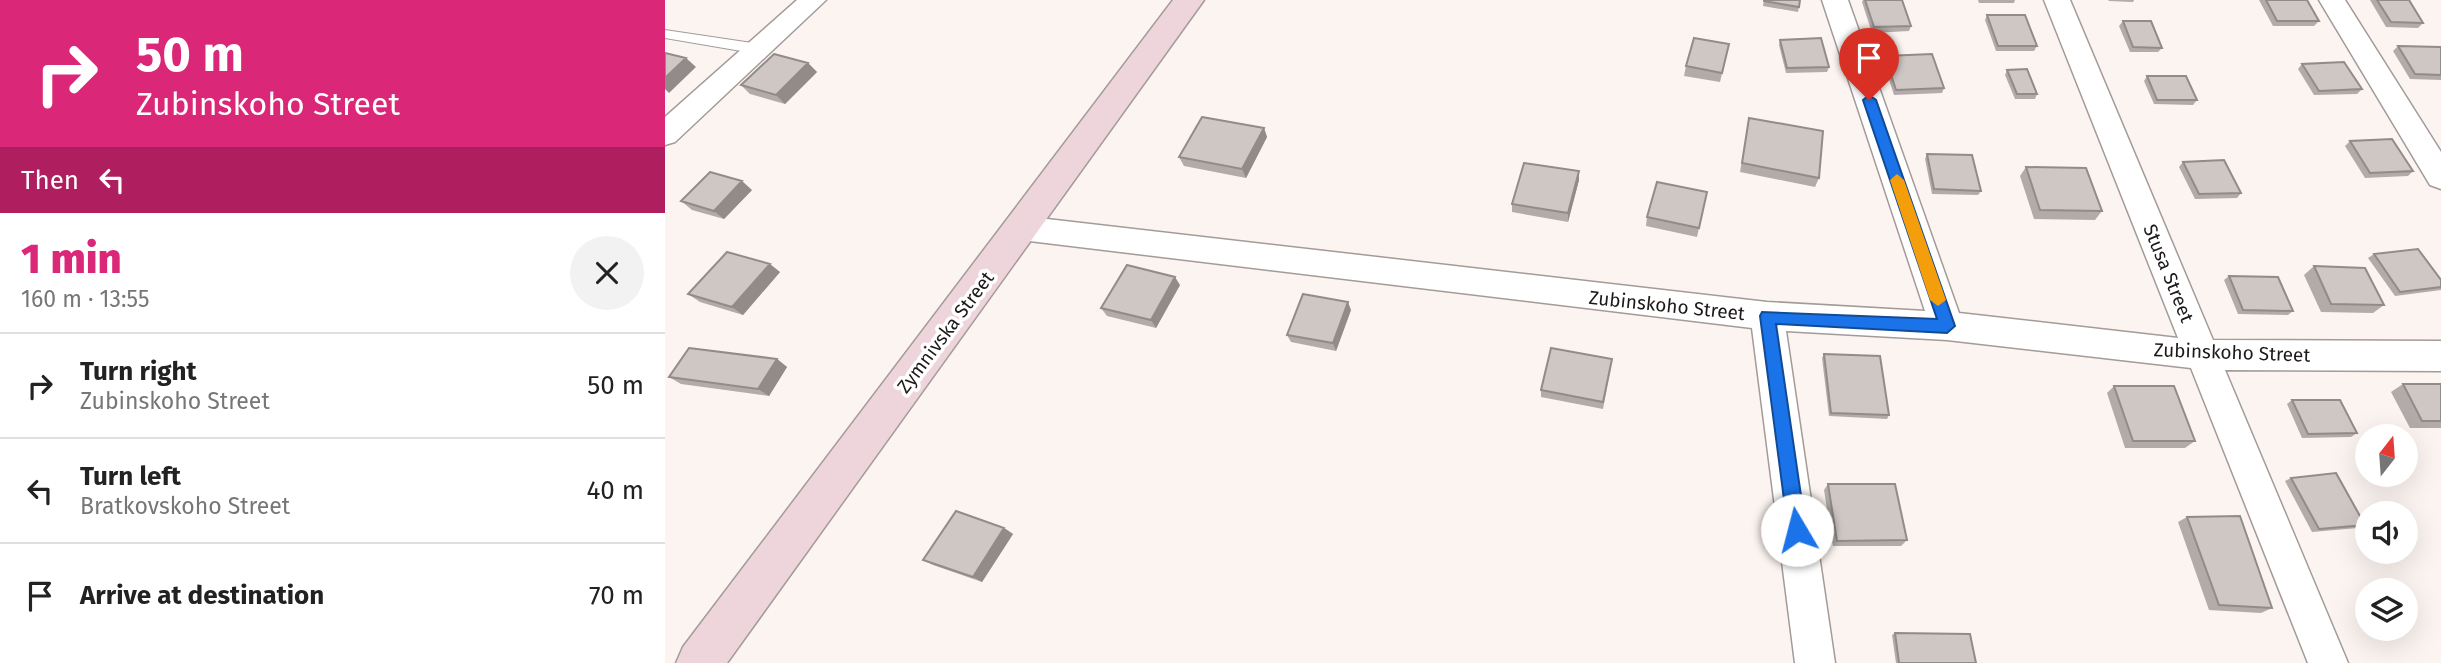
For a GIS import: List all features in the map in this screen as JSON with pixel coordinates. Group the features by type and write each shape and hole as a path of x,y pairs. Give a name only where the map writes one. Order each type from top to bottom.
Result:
{"main road":[{"name":"Zymnivska Street","path":"699,663 1189,0"}],"street":[{"path":"665,134 813,0"},
{"path":"1835,0 1947,326"},
{"name":"Stusa Street","path":"2057,0 2328,663"},
{"path":"2332,0 2441,177"},
{"name":"Zubinskoho Street","path":"1021,228 1767,316 1947,326 2203,355 2441,356"},
{"path":"1767,316 1815,663"}],"lane":[{"path":"665,34 759,49"}],"building":[{"path":"1764,0 1800,0 1799,7"},
{"path":"1865,0 1902,0 1911,26 1874,27"},
{"path":"2266,0 2307,0 2319,21 2277,21"},
{"path":"2377,0 2409,0 2423,23 2391,22"},
{"path":"1987,15 2025,15 2037,46 1998,46"},
{"path":"2123,21 2151,21 2162,48 2133,47"},
{"path":"1694,38 1729,44 1722,73 1686,66"},
{"path":"1821,38 1829,67 1787,68 1780,40"},
{"path":"2398,46 2441,47 2441,75 2415,74"},
{"path":"665,53 686,58 665,78"},
{"path":"774,54 808,63 776,95 741,85"},
{"path":"1932,54 1944,88 1896,90 1885,56"},
{"path":"2344,62 2362,89 2319,91 2302,64"},
{"path":"2027,69 2037,94 2017,94 2007,70"},
{"path":"2147,76 2186,76 2197,100 2157,100"},
{"path":"1202,117 1264,128 1242,169 1179,157"},
{"path":"1749,118 1823,131 1819,178 1742,163"},
{"path":"2392,139 2413,171 2370,173 2350,141"},
{"path":"1927,154 1972,155 1981,191 1934,189"},
{"path":"2224,160 2241,193 2199,194 2183,162"},
{"path":"1524,163 1579,171 1568,213 1512,204"},
{"path":"2026,167 2086,168 2102,211 2040,210"},
{"path":"710,172 742,181 714,211 681,201"},
{"path":"1657,182 1707,192 1699,228 1647,217"},
{"path":"2418,249 2441,280 2441,287 2400,292 2374,254"},
{"path":"727,252 770,264 732,307 688,294"},
{"path":"1127,265 1175,277 1151,320 1101,308"},
{"path":"2314,266 2365,268 2384,305 2331,304"},
{"path":"2229,276 2278,277 2293,311 2243,310"},
{"path":"1303,294 1348,302 1333,343 1287,335"},
{"path":"689,348 777,359 758,389 669,377"},
{"path":"1551,348 1612,359 1603,402 1541,390"},
{"path":"1824,354 1880,356 1889,415 1831,413"},
{"path":"2403,384 2441,384 2441,421 2422,421"},
{"path":"2114,386 2174,386 2195,441 2133,441"},
{"path":"2292,400 2340,400 2355,429 2355,433 2308,434"},
{"path":"2336,473 2355,507 2355,526 2319,529 2291,478"},
{"path":"1828,484 1895,484 1907,540 1837,541"},
{"path":"956,511 1004,528 973,577 923,560"},
{"path":"2240,516 2272,608 2219,605 2187,517"},
{"path":"1895,633 1970,634 1976,663 1899,663"}],"slow traffic":[{"path":"1897,180 1938,300"}],"route":[{"path":"1797,530 1767,316 1947,326 1869,100"}]}
